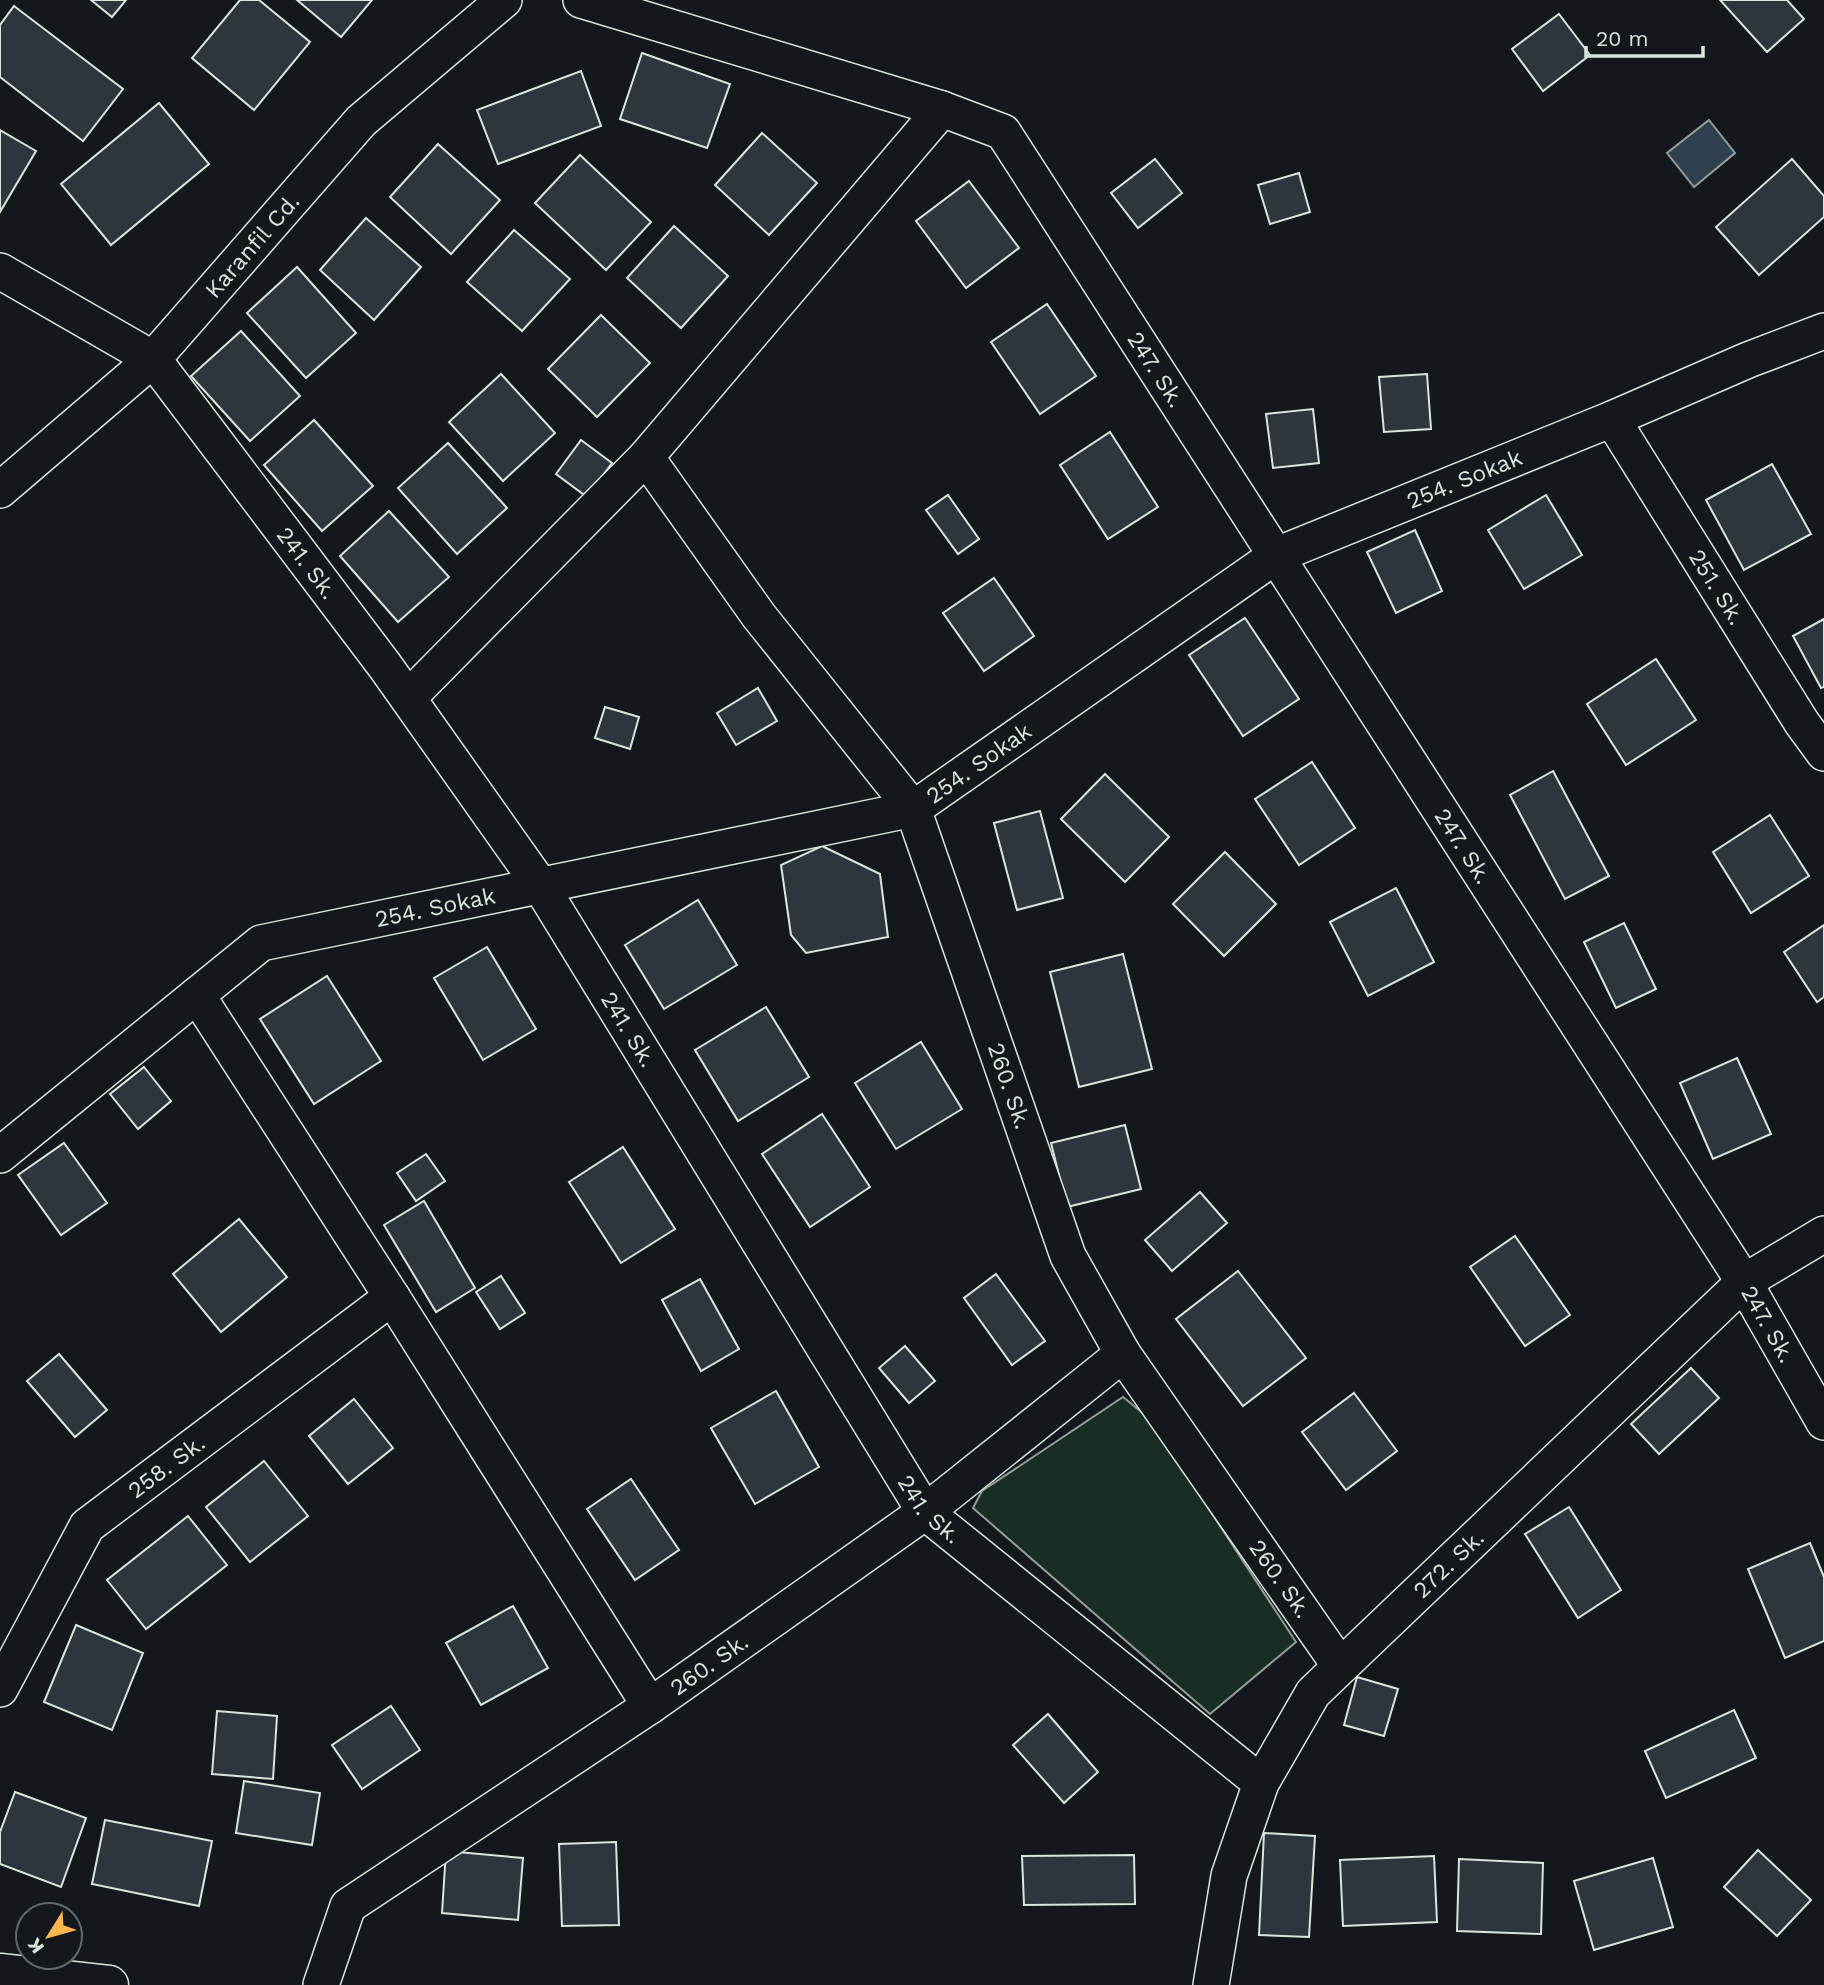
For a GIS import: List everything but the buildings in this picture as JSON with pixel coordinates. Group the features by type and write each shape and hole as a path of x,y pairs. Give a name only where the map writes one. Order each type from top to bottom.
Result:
{"street":[{"name":"Karanfil Cd.","path":"0,490 153,359 362,121 504,0"},
{"name":"247. Sk.","path":"581,0 942,109 1003,132 1744,1282 1824,1422"},
{"path":"408,698 646,457 942,109"},
{"name":"241. Sk.","path":"0,271 153,359 408,698 541,886 925,1512 1261,1783"},
{"name":"254. Sokak","path":"0,1155 261,943 913,809 1277,555 1824,331"},
{"name":"251. Sk.","path":"1612,419 1824,753"},
{"path":"646,457 759,616 913,809"},
{"name":"260. Sk.","path":"913,809 1068,1256 1124,1354 1340,1666"},
{"path":"197,995 392,1297 650,1706"},
{"name":"272. Sk.","path":"1211,1985 1229,1876 1261,1783 1313,1693 1744,1282 1824,1234"},
{"name":"258. Sk.","path":"0,1689 87,1527 392,1297"},
{"name":"260. Sk.","path":"321,1985 348,1906 650,1706 925,1512 1124,1354"},
{"path":"0,1973 109,1985"}],"green space":[{"path":"1123,1397 1150,1419 1296,1642 1210,1714 973,1508 982,1491"}],"water":[{"path":"1709,120 1735,153 1694,187 1667,153"}]}
